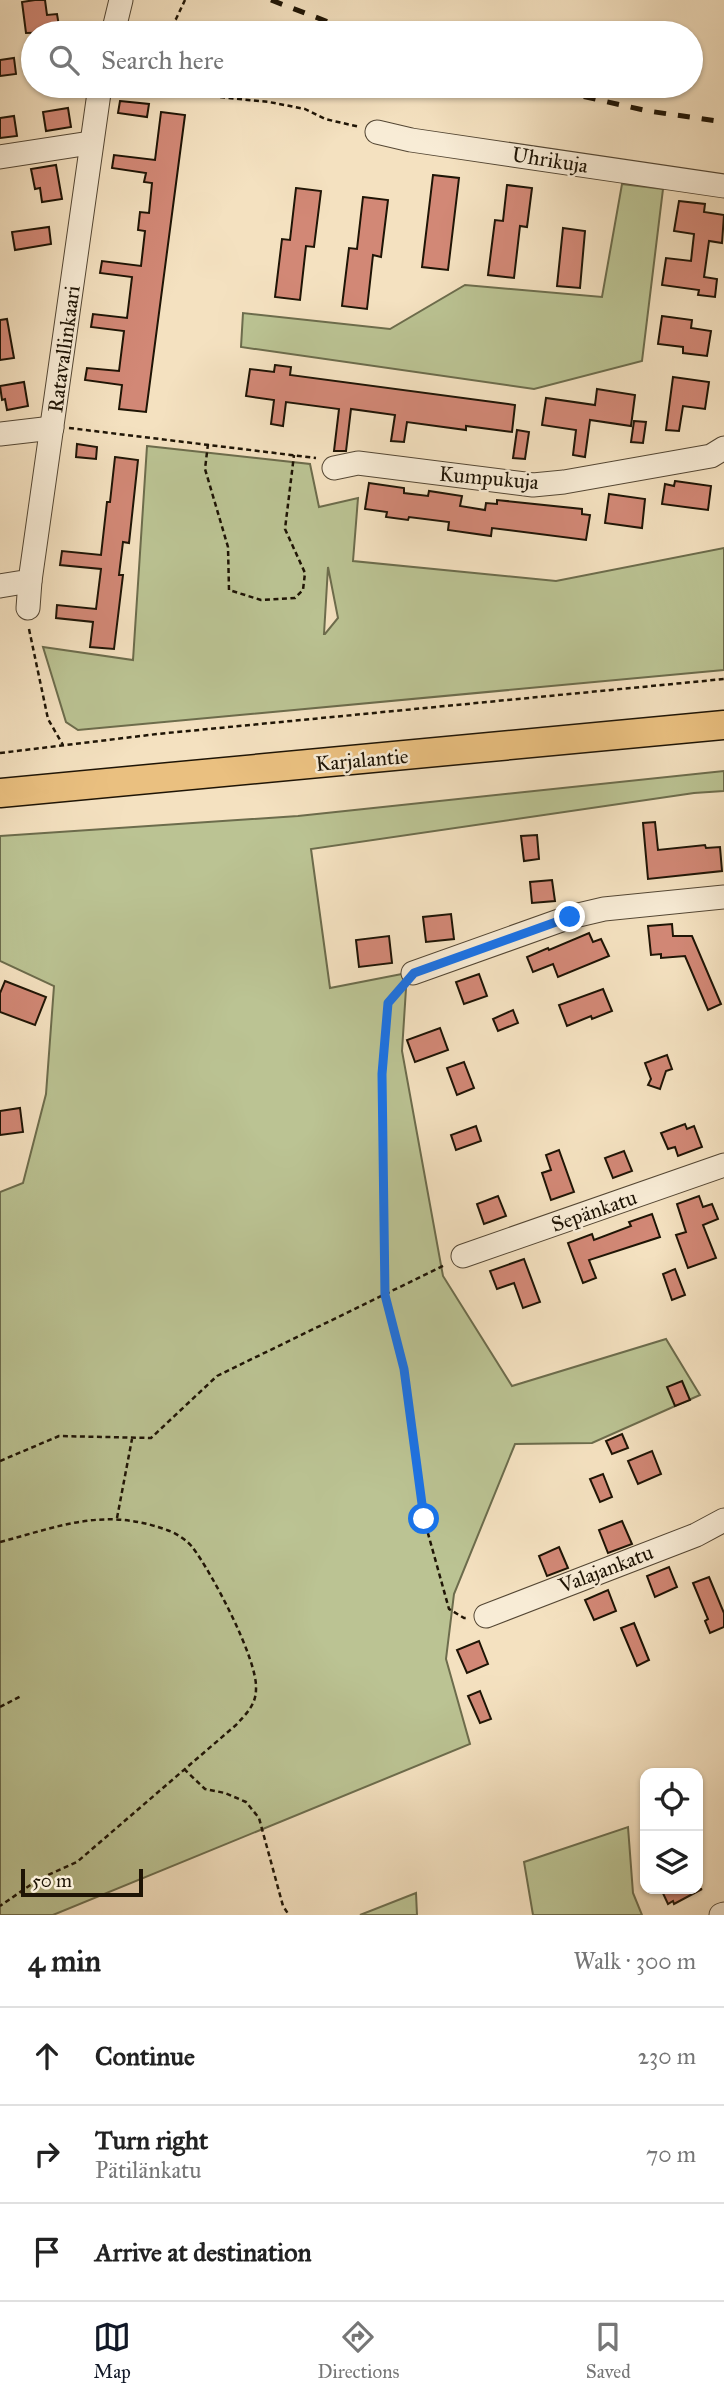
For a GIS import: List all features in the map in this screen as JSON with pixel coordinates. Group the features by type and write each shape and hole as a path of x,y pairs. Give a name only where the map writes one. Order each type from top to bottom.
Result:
{"main road":[{"name":"Karjalantie","path":"0,793 724,725"}],"street":[{"path":"116,21 121,0"},
{"name":"Ratavallinkaari","path":"28,608 98,98"},
{"name":"Uhrikuja","path":"377,132 411,141 724,186"},
{"path":"0,157 90,143"},
{"path":"0,434 52,428"},
{"name":"Kumpukuja","path":"334,468 358,463 533,485 711,456 724,448"},
{"path":"0,586 30,581"},
{"path":"414,973 570,917 604,909 724,897"},
{"name":"Sepänkatu","path":"463,1256 724,1165"},
{"name":"Valajankatu","path":"486,1616 696,1535 724,1520"}],"path":[{"path":"174,21 186,0"},
{"path":"229,98 305,109 325,119 377,132"},
{"path":"52,428 72,428 315,457 334,468"},
{"path":"208,444 205,469 228,547 229,590 261,600 295,598 303,590 305,582 303,566 285,529 294,455"},
{"path":"28,608 35,661 48,719 63,745"},
{"path":"0,753 724,679"},
{"path":"414,973 388,1003 382,1074 385,1295 404,1369 424,1519 449,1609 464,1618 486,1616"},
{"path":"0,1461 59,1436 151,1438 217,1376 463,1256"},
{"path":"117,1518 132,1438"},
{"path":"0,1542 81,1521 117,1518 170,1531 192,1546 214,1581 248,1655 257,1688 253,1708 77,1862 39,1879 0,1906"},
{"path":"0,1707 21,1696"},
{"path":"184,1769 205,1789 225,1793 246,1802 258,1818 283,1906 289,1915"}],"green space":[{"path":"622,184 663,189 642,361 534,389 241,347 243,313 390,329 465,285 602,297"},
{"path":"147,446 310,464 319,507 358,498 353,561 556,581 724,548 724,670 78,730 66,722 43,647 133,660","holes":["328,567 338,618 324,634"]},
{"path":"724,771 724,791 694,793 311,849 330,988 407,973 402,1051 443,1276 512,1386 666,1339 700,1395 592,1443 515,1444 454,1594 446,1659 470,1744 53,1915 0,1915 0,1192 23,1183 46,1094 54,986 0,961 0,836 298,816"},
{"path":"628,1827 633,1893 642,1915 533,1915 524,1862"},
{"path":"416,1893 417,1915 360,1915"}],"building":[{"path":"45,0 47,15 57,14 58,21 24,21 22,2"},
{"path":"14,58 16,74 0,76 0,60"},
{"path":"120,101 149,104 147,117 118,113"},
{"path":"68,108 71,127 46,131 43,112"},
{"path":"161,112 185,115 146,412 119,409 122,385 85,380 87,368 119,371 124,331 91,327 93,314 127,318 132,277 100,273 102,261 141,266 145,231 138,230 140,212 149,213 152,183 144,182 146,173 112,168 114,155 155,160"},
{"path":"14,116 17,136 0,138 0,118"},
{"path":"56,165 62,199 42,202 40,188 35,189 31,169"},
{"path":"433,175 459,178 448,270 422,267"},
{"path":"507,185 532,188 527,227 520,226 514,278 488,275 495,220 503,221"},
{"path":"296,188 321,191 314,247 306,246 300,300 275,297 282,239 290,240"},
{"path":"363,197 388,200 381,257 373,255 367,309 342,306 349,248 357,249"},
{"path":"679,201 705,204 704,212 724,215 722,243 709,241 704,277 717,279 715,297 698,295 699,290 662,285 666,258 691,261 694,234 674,231"},
{"path":"49,227 51,244 15,250 12,232"},
{"path":"563,228 585,231 580,288 557,286"},
{"path":"662,316 692,320 691,328 711,331 707,356 683,353 683,347 658,344"},
{"path":"7,319 14,358 0,360 0,320"},
{"path":"275,365 291,367 290,375 515,405 512,432 466,426 466,430 407,422 404,442 391,441 395,415 351,409 346,451 334,451 339,409 286,402 283,426 271,424 274,400 246,396 250,369 274,372"},
{"path":"673,377 709,382 705,409 683,406 679,431 666,430"},
{"path":"24,382 28,406 7,410 0,386"},
{"path":"597,389 635,395 631,426 590,420 585,457 573,455 576,430 542,425 546,398 595,405"},
{"path":"634,421 646,422 643,443 631,442"},
{"path":"517,430 529,432 525,459 513,458"},
{"path":"77,444 97,447 96,459 76,457"},
{"path":"115,457 138,460 129,543 123,542 119,575 123,575 114,649 90,647 93,622 56,618 57,605 96,609 101,569 60,565 62,551 101,555"},
{"path":"675,481 711,486 708,510 662,504 665,484 674,486"},
{"path":"369,483 404,488 404,493 428,496 429,491 462,496 460,506 485,510 486,503 497,504 497,500 582,509 582,514 590,515 586,540 492,528 491,536 448,530 449,522 386,517 387,512 365,509"},
{"path":"609,494 645,499 642,528 605,523"},
{"path":"655,822 658,850 705,845 706,848 720,847 722,871 648,879 643,823"},
{"path":"537,835 539,859 524,861 521,836"},
{"path":"552,880 555,901 532,903 530,882"},
{"path":"451,914 454,939 426,942 423,917"},
{"path":"672,924 673,936 692,936 721,1004 708,1010 685,956 661,958 661,954 651,955 648,926"},
{"path":"589,933 593,942 601,939 609,956 558,977 553,964 533,972 527,957"},
{"path":"389,936 392,963 359,967 356,940"},
{"path":"479,974 487,996 464,1004 456,982"},
{"path":"5,981 46,997 35,1025 0,1012 0,993"},
{"path":"603,989 612,1011 567,1026 559,1005"},
{"path":"513,1010 518,1023 498,1031 493,1019"},
{"path":"440,1028 448,1050 415,1062 407,1040"},
{"path":"667,1055 672,1069 666,1071 660,1089 648,1085 651,1079 645,1063"},
{"path":"464,1062 474,1088 457,1095 447,1068"},
{"path":"20,1108 23,1132 0,1135 0,1111"},
{"path":"685,1124 687,1129 694,1126 702,1147 678,1156 675,1147 668,1149 661,1133"},
{"path":"476,1126 481,1141 456,1150 451,1135"},
{"path":"559,1150 574,1192 551,1200 542,1173 551,1170 546,1155"},
{"path":"624,1151 632,1171 613,1178 605,1158"},
{"path":"498,1196 506,1216 484,1224 477,1204"},
{"path":"699,1196 703,1207 712,1204 718,1219 703,1225 716,1258 688,1268 676,1235 686,1232 677,1204"},
{"path":"652,1214 660,1237 589,1260 596,1278 583,1283 568,1243 592,1234 594,1240 631,1226 629,1222"},
{"path":"524,1259 540,1302 523,1308 514,1283 497,1289 490,1271"},
{"path":"675,1269 685,1295 672,1300 663,1274"},
{"path":"682,1381 690,1400 675,1406 667,1387"},
{"path":"622,1434 628,1448 612,1454 606,1441"},
{"path":"652,1451 661,1474 638,1484 628,1461"},
{"path":"603,1474 612,1497 600,1502 590,1479"},
{"path":"622,1521 632,1544 608,1553 599,1530"},
{"path":"559,1547 568,1568 547,1576 539,1556"},
{"path":"669,1567 677,1587 655,1597 647,1576"},
{"path":"709,1577 724,1613 724,1627 710,1633 705,1621 708,1619 693,1583"},
{"path":"608,1590 616,1611 594,1620 585,1600"},
{"path":"634,1623 649,1660 637,1666 621,1628"},
{"path":"479,1641 488,1664 467,1673 457,1650"},
{"path":"480,1691 491,1719 480,1723 468,1696"},
{"path":"663,1894 693,1894 674,1904 673,1901 668,1904"}],"railway":[{"path":"271,0 326,21"},
{"path":"590,98 648,111 724,122"}],"route":[{"path":"424,1519 404,1369 385,1295 382,1074 388,1003 414,973 570,917"}]}
